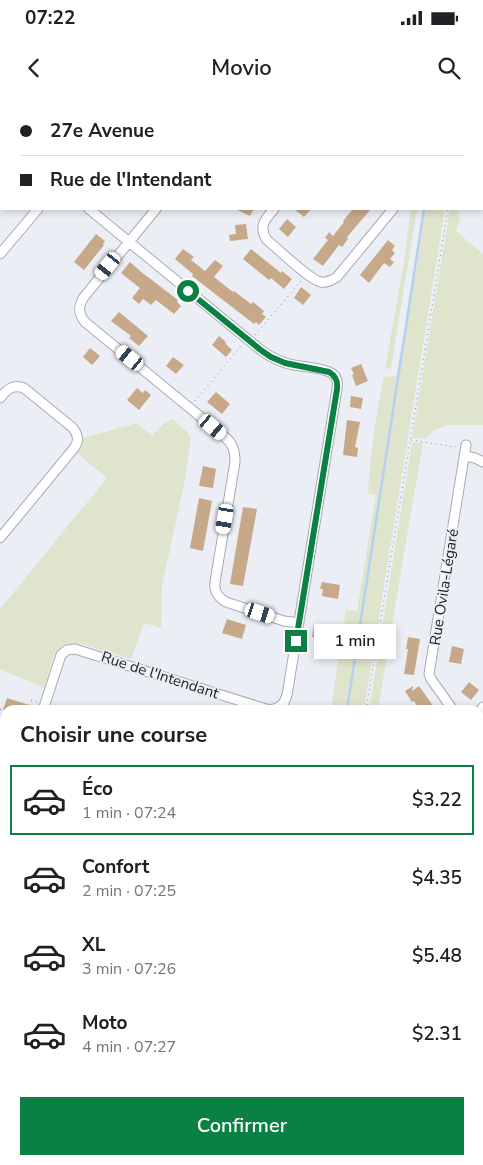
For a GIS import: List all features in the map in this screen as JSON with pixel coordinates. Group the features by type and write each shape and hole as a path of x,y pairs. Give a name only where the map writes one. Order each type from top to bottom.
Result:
{"street":[{"path":"0,254 37,210"},
{"path":"90,210 128,242"},
{"path":"155,210 84,297 79,307 80,314 85,322 230,441 234,450 235,462 214,582 219,598 284,621 299,623"},
{"path":"273,210 264,222 262,230 267,240 316,281 321,282 337,277 392,210"},
{"name":"Rue de l'Intendant","path":"128,242 265,354 285,363 329,372 336,377 338,384 299,623 287,694 282,705"},
{"path":"0,398 6,390 16,386 24,388 73,428 78,441 0,538"},
{"path":"464,450 483,462"},
{"name":"Rue Ovila-Légaré","path":"449,705 431,679 430,674 464,450"},
{"name":"Rue de l'Intendant","path":"45,705 61,655 66,650 75,649 253,705"}],"path":[{"path":"367,705 448,210"},
{"path":"255,336 303,278"},
{"path":"193,403 242,344"},
{"path":"410,440 464,450"}],"green space":[{"path":"412,210 417,210 391,368 385,369 404,262"},
{"path":"425,210 445,210 365,705 332,705 346,610 357,611 376,495 368,493 381,391 384,377 396,376 416,271"},
{"path":"450,210 459,210 458,216 460,218 456,231 483,254 483,425 448,425 434,430 425,439 412,438"},
{"path":"173,419 188,433 191,439 185,480 162,585 161,628 144,623 131,659 82,644 73,643 63,647 54,655 44,688 0,669 0,609 107,478 78,454 82,447 83,438 137,423 152,436 165,422"},
{"path":"412,442 423,443 379,705 370,705"}],"building":[{"path":"237,210 253,210 250,216"},
{"path":"295,210 310,210 304,217"},
{"path":"352,210 370,210 347,237 348,239 342,247 339,245 323,266 313,259 328,240 325,238 329,232 333,236"},
{"path":"287,219 296,227 288,237 279,229"},
{"path":"246,224 248,239 230,241 229,235 236,234 235,225"},
{"path":"96,234 105,241 104,245 84,270 74,262"},
{"path":"388,240 395,246 392,250 395,253 390,259 394,262 390,267 384,263 369,283 360,275"},
{"path":"183,249 194,257 191,260 205,271 215,260 223,266 214,277 233,292 251,304 253,302 264,311 262,314 266,317 259,325 256,322 254,324 192,276 193,274 175,259"},
{"path":"251,249 281,273 282,271 292,279 284,289 271,278 269,280 243,259"},
{"path":"130,262 178,300 177,302 181,306 174,314 156,300 151,305 143,299 139,304 132,298 140,288 121,273"},
{"path":"301,287 311,295 303,305 294,298"},
{"path":"119,312 148,336 139,346 129,338 131,336 111,321"},
{"path":"219,336 232,350 226,357 212,345"},
{"path":"90,348 100,356 92,365 83,357"},
{"path":"173,357 184,365 176,374 166,366"},
{"path":"361,364 368,381 356,386 351,368"},
{"path":"137,388 143,393 145,390 151,395 139,410 127,400"},
{"path":"216,392 230,404 222,414 207,402"},
{"path":"351,396 363,398 361,409 350,407"},
{"path":"347,420 360,422 355,447 358,448 357,457 343,455"},
{"path":"203,466 216,469 213,488 199,486"},
{"path":"199,498 212,501 203,551 190,548"},
{"path":"243,507 257,509 243,586 230,584"},
{"path":"322,582 340,585 338,599 322,596 323,589 320,589"},
{"path":"227,619 246,625 242,639 222,633"},
{"path":"314,624 327,626 325,639 312,637"},
{"path":"408,637 420,639 414,675 404,674"},
{"path":"452,646 464,649 461,664 449,662"},
{"path":"469,682 479,690 471,700 461,692"},
{"path":"413,686 412,691 419,686 433,705 417,705 414,701 412,702 405,691"},
{"path":"7,698 29,705 5,705"}],"waterway":[{"path":"348,705 424,210"}],"route":[{"path":"188,291 265,354 285,363 324,370 333,374 337,380 338,384 296,641"}]}
